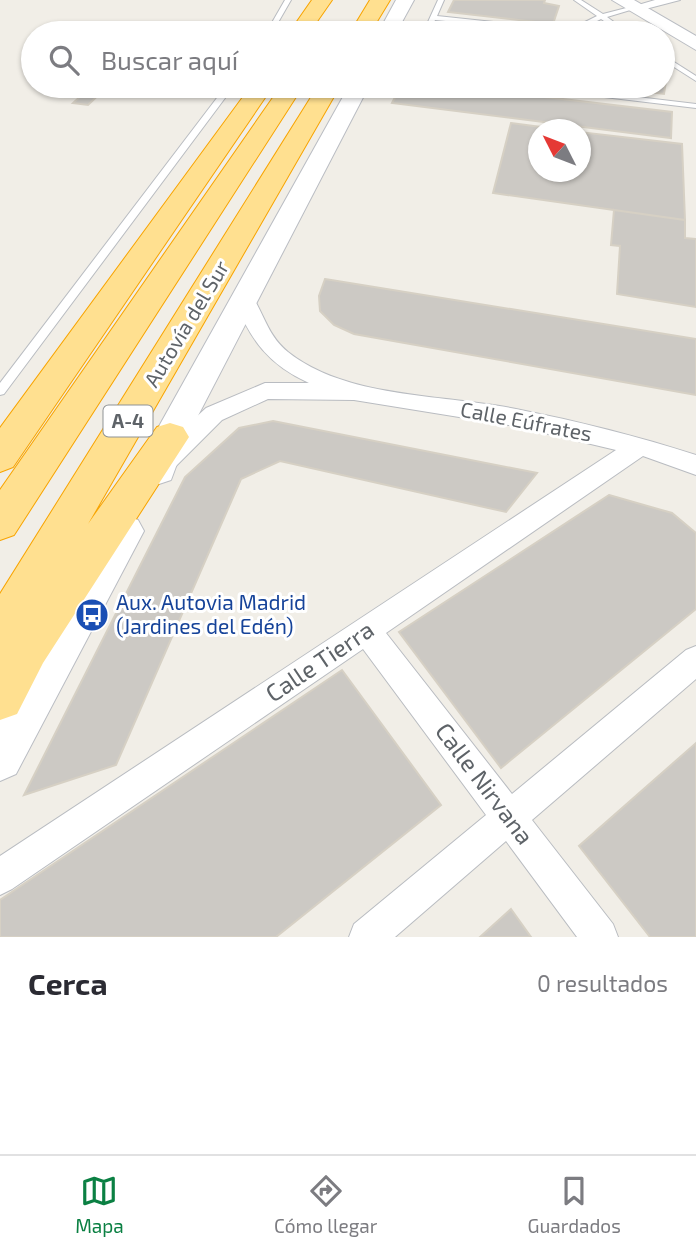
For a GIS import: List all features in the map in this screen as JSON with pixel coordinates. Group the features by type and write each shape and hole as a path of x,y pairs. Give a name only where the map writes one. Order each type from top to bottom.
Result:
{"highway":[{"path":"307,21 322,0"},
{"path":"367,21 380,0"},
{"path":"0,457 253,98"},
{"name":"Autovía del Sur","path":"0,523 284,98"},
{"name":"Autovía del Sur","path":"0,634 322,98"},
{"path":"0,697 35,637 167,449"}],"street":[{"path":"394,21 405,0"},
{"path":"627,4 674,0"},
{"path":"627,4 656,21"},
{"path":"675,32 696,44"},
{"path":"0,758 353,98"},
{"path":"244,299 254,327 267,347 296,369 354,392"},
{"path":"167,449 214,414 265,391 354,392"},
{"name":"Calle Eúfrates","path":"354,392 515,417 640,446 696,465"},
{"name":"Calle Tierra","path":"0,877 640,446"},
{"name":"Calle Nirvana","path":"367,631 600,937"},
{"path":"367,937 696,660"}],"lane":[{"path":"277,21 288,0"},
{"path":"432,21 441,0"},
{"path":"577,0 606,21"},
{"path":"592,21 627,4"},
{"path":"433,18 462,21"},
{"path":"675,65 696,79"},
{"path":"0,391 221,98"},
{"path":"629,98 696,106"}],"building":[{"path":"454,0 545,0 544,3 559,6 554,21 527,21 448,12"},
{"path":"79,98 95,98 88,105 73,103"},
{"path":"395,98 554,98 672,112 671,138 591,128 591,119 528,120 392,103"},
{"path":"511,123 528,125 528,182 591,182 591,133 682,144 685,220 493,193"},
{"path":"614,210 685,220 685,238 696,239 696,307 617,294 620,246 611,245"},
{"path":"325,279 696,339 696,395 354,334 334,325 320,311 319,296"},
{"path":"273,421 537,473 506,512 280,461 241,479 116,765 24,795 185,477 239,428"},
{"path":"609,495 672,513 696,533 696,609 501,768 399,632"},
{"path":"342,670 441,805 276,937 0,937 0,900"},
{"path":"696,743 696,937 650,937 579,846"},
{"path":"511,909 531,937 480,937"}],"place":[{"name":"Aux. Autovia Madrid (Jardines del Edén)","path":"92,615"}]}
